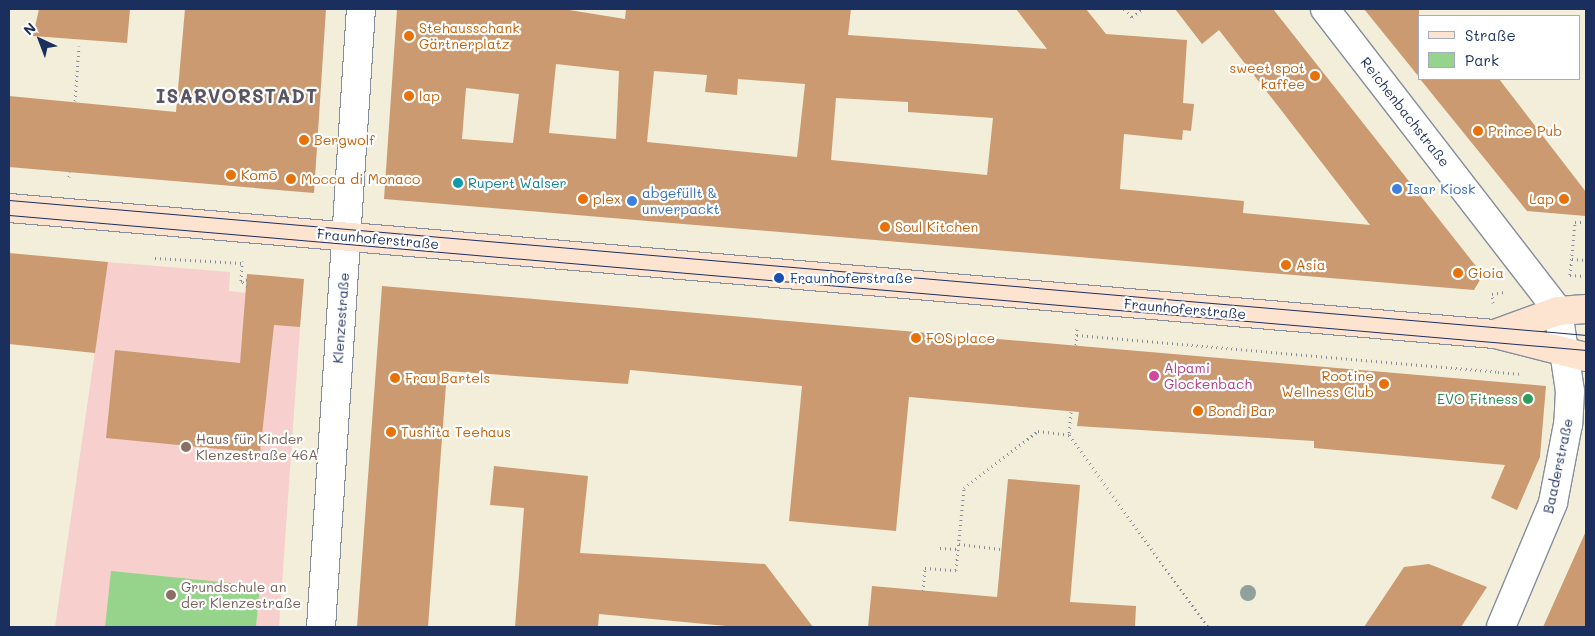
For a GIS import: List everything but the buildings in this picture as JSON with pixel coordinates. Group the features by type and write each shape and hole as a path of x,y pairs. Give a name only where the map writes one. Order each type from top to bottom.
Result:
{"main road":[{"name":"Fraunhoferstraße","path":"9,208 1495,334 1576,356"},
{"name":"Fraunhoferstraße","path":"1495,334 1558,311 1586,309"}],"street":[{"name":"Klenzestraße","path":"321,627 361,9"},
{"name":"Reichenbachstraße","path":"1325,9 1558,311"},
{"path":"1558,311 1576,356"},
{"name":"Baaderstraße","path":"1501,627 1553,503 1568,424 1576,356"}],"path":[{"path":"1124,9 1132,17 1143,9"},
{"path":"75,101 79,46"},
{"path":"155,258 242,263"},
{"path":"1572,259 1586,260"},
{"path":"1570,275 1586,276"},
{"path":"247,286 241,281 248,279"},
{"path":"1077,335 1498,372"},
{"path":"1071,412 1069,435 1208,627"},
{"path":"923,591 925,568 956,570 964,488 1038,431 1069,435"},
{"path":"959,544 1002,549"},
{"path":"940,548 958,549"}],"shaded area":[{"name":"Haus für Kinder Klenzestraße 46A","path":"108,262 230,272 229,291 247,293 300,327 279,627 55,627"}],"green space":[{"path":"111,571 260,586 256,627 105,627"}],"tram line":[{"path":"9,200 1586,335"},
{"path":"9,215 1586,350"}],"place":[{"name":"Stehausschank Gärtnerplatz","path":"409,36"},
{"name":"sweet spot kaffee","path":"1315,76"},
{"name":"lap","path":"409,96"},
{"name":"Prince Pub","path":"1478,131"},
{"name":"Bergwolf","path":"304,140"},
{"name":"Komō","path":"231,175"},
{"name":"Mocca di Monaco","path":"291,179"},
{"name":"Rupert Walser","path":"458,183"},
{"name":"Isar Kiosk","path":"1397,189"},
{"name":"plex","path":"583,199"},
{"name":"Lap","path":"1564,199"},
{"name":"abgefüllt & unverpackt","path":"632,201"},
{"name":"Soul Kitchen","path":"885,227"},
{"name":"Asia","path":"1286,265"},
{"name":"Gioia","path":"1458,273"},
{"name":"Fraunhoferstraße","path":"779,278"},
{"name":"FOS place","path":"916,338"},
{"name":"Alpami Glockenbach","path":"1154,376"},
{"name":"Frau Bartels","path":"395,378"},
{"name":"Rootine Wellness Club","path":"1384,384"},
{"name":"EVO Fitness","path":"1528,399"},
{"name":"Bondi Bar","path":"1198,411"},
{"name":"Tushita Teehaus","path":"391,432"},
{"name":"Haus für Kinder Klenzestraße 46A","path":"186,447"},
{"name":"Grundschule an der Klenzestraße","path":"171,595"}],"district":[{"name":"ISARVORSTADT","path":"237,96"}]}
